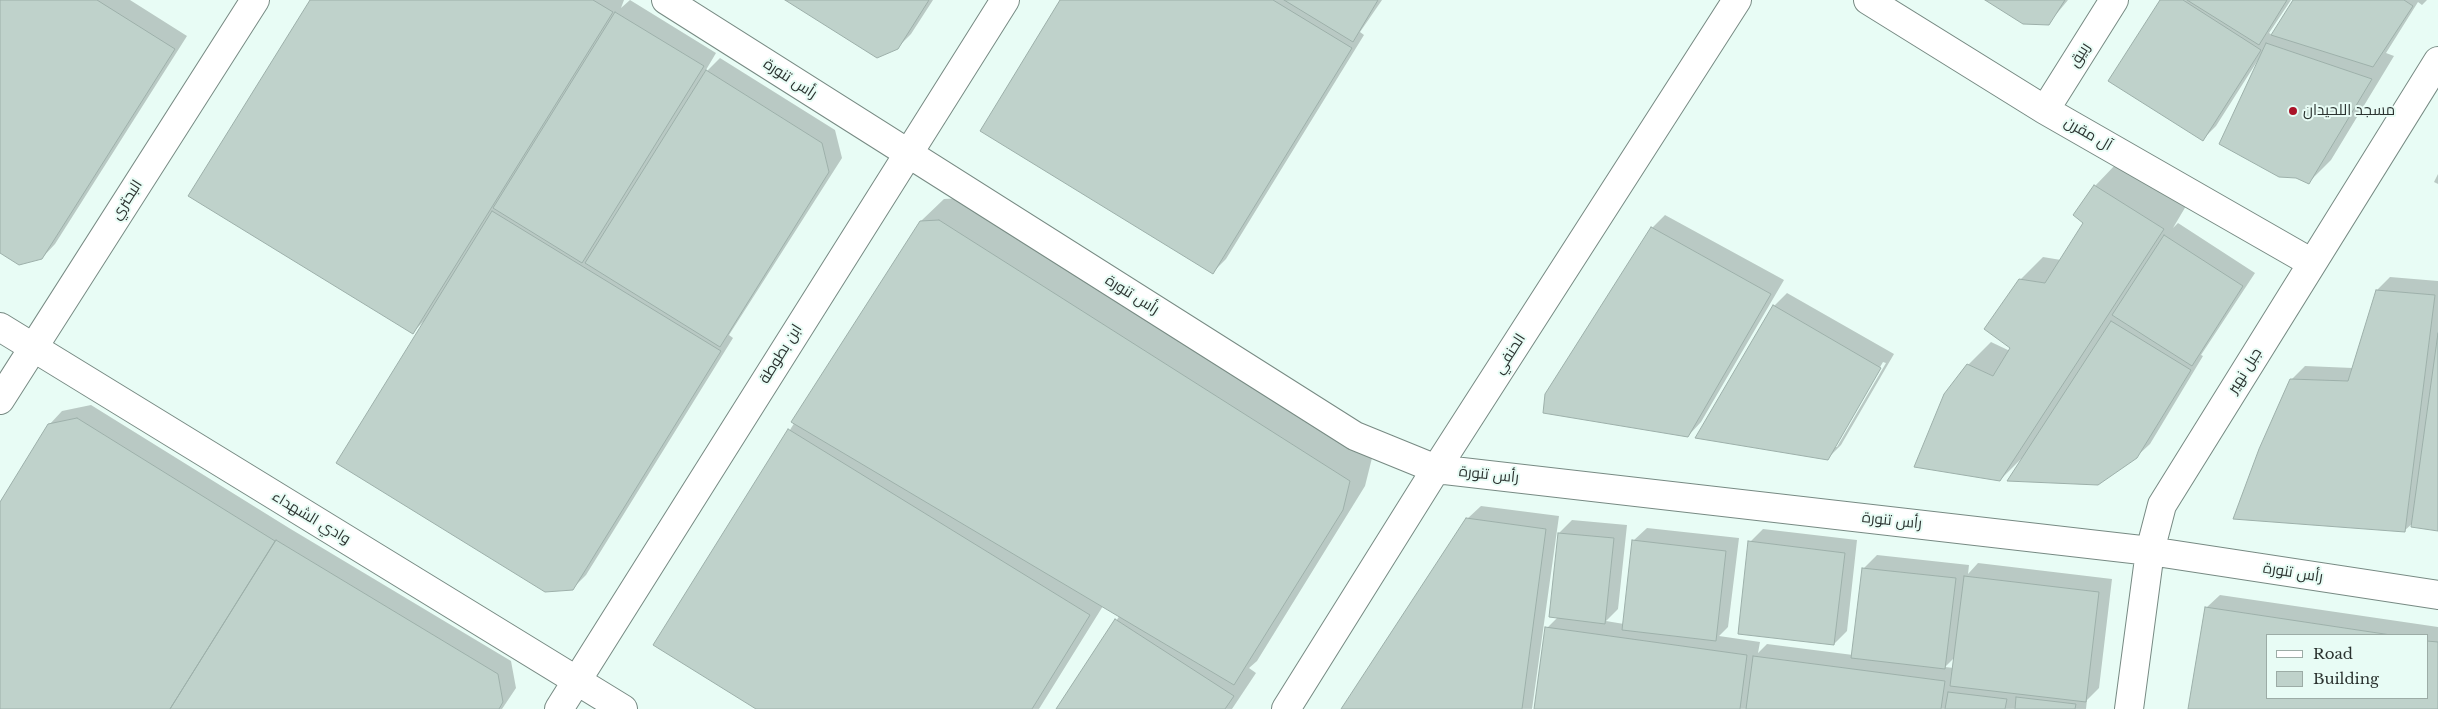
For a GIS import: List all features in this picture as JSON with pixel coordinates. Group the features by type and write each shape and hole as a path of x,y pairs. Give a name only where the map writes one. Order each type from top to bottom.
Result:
{"street":[{"name":"البحتري","path":"0,400 255,0"},
{"name":"رأس تنورة","path":"666,0 1355,436 1436,469 2150,551 2438,596"},
{"name":"ابن بطوطة","path":"559,709 1005,0"},
{"name":"الحنفي","path":"1286,709 1436,469 1737,0"},
{"name":"آل مقرن","path":"1868,0 2046,110 2312,262"},
{"name":"ربيق","path":"2046,110 2114,0"},
{"name":"جبل نهير","path":"2129,709 2150,551 2162,505 2438,61"},
{"name":"وادي الشهداء","path":"0,327 623,709"}],"building":[{"path":"0,0 97,0 175,49 42,259 19,265 0,253"},
{"path":"310,0 593,0 613,12 413,334 188,196"},
{"path":"785,0 929,0 898,49 877,58"},
{"path":"1060,0 1273,0 1352,48 1213,274 980,131"},
{"path":"1284,0 1378,0 1353,42"},
{"path":"1985,0 2065,0 2049,25 2023,24"},
{"path":"2160,0 2183,0 2261,50 2203,141 2108,81"},
{"path":"2187,0 2287,0 2259,45"},
{"path":"2293,0 2404,0 2413,6 2373,67 2271,35"},
{"path":"615,12 704,66 582,263 493,208"},
{"name":"مسجد اللحيدان","path":"2266,43 2372,79 2309,184 2296,178 2279,177 2219,144"},
{"path":"706,70 822,143 829,172 720,347 585,263"},
{"path":"2094,185 2164,229 2000,481 1914,467 1944,394 1967,364 1993,376 2010,348 1984,329 2019,279 2045,283 2083,223 2073,215"},
{"path":"492,211 721,351 573,590 545,592 336,463"},
{"path":"939,220 1350,481 1343,510 1234,685 791,422 920,221"},
{"path":"1651,227 1771,294 1688,437 1543,413 1545,394"},
{"path":"2164,235 2243,286 2192,366 2112,315"},
{"path":"2376,290 2435,295 2405,532 2233,519 2259,449 2290,379 2348,381"},
{"path":"1773,305 1881,368 1828,460 1695,438"},
{"path":"2111,321 2191,370 2137,458 2098,485 2007,481"},
{"path":"2438,333 2438,531 2411,527"},
{"path":"77,418 275,541 170,709 0,709 0,502 48,424"},
{"path":"788,429 1090,615 1032,709 756,709 653,645"},
{"path":"1466,518 1546,529 1522,709 1341,709"},
{"path":"1558,533 1614,538 1605,624 1549,617"},
{"path":"276,540 498,674 503,702 499,709 170,709"},
{"path":"1632,540 1726,551 1716,641 1622,630"},
{"path":"1748,541 1845,553 1834,645 1738,634"},
{"path":"1862,568 1956,578 1945,669 1851,658"},
{"path":"1964,576 2099,592 2086,702 1950,686"},
{"path":"2205,607 2384,634 2266,634 2266,699 2428,699 2428,641 2438,642 2438,709 2188,709"},
{"path":"1115,619 1234,696 1225,709 1056,709"},
{"path":"1545,627 1747,655 1740,709 1534,709"},
{"path":"1753,656 1945,681 1941,709 1746,709"},
{"path":"1948,692 2007,699 2005,709 1945,709"},
{"path":"2016,697 2076,704 2075,709 2015,709"}],"place":[{"name":"مسجد اللحيدان","path":"2293,111"}]}
